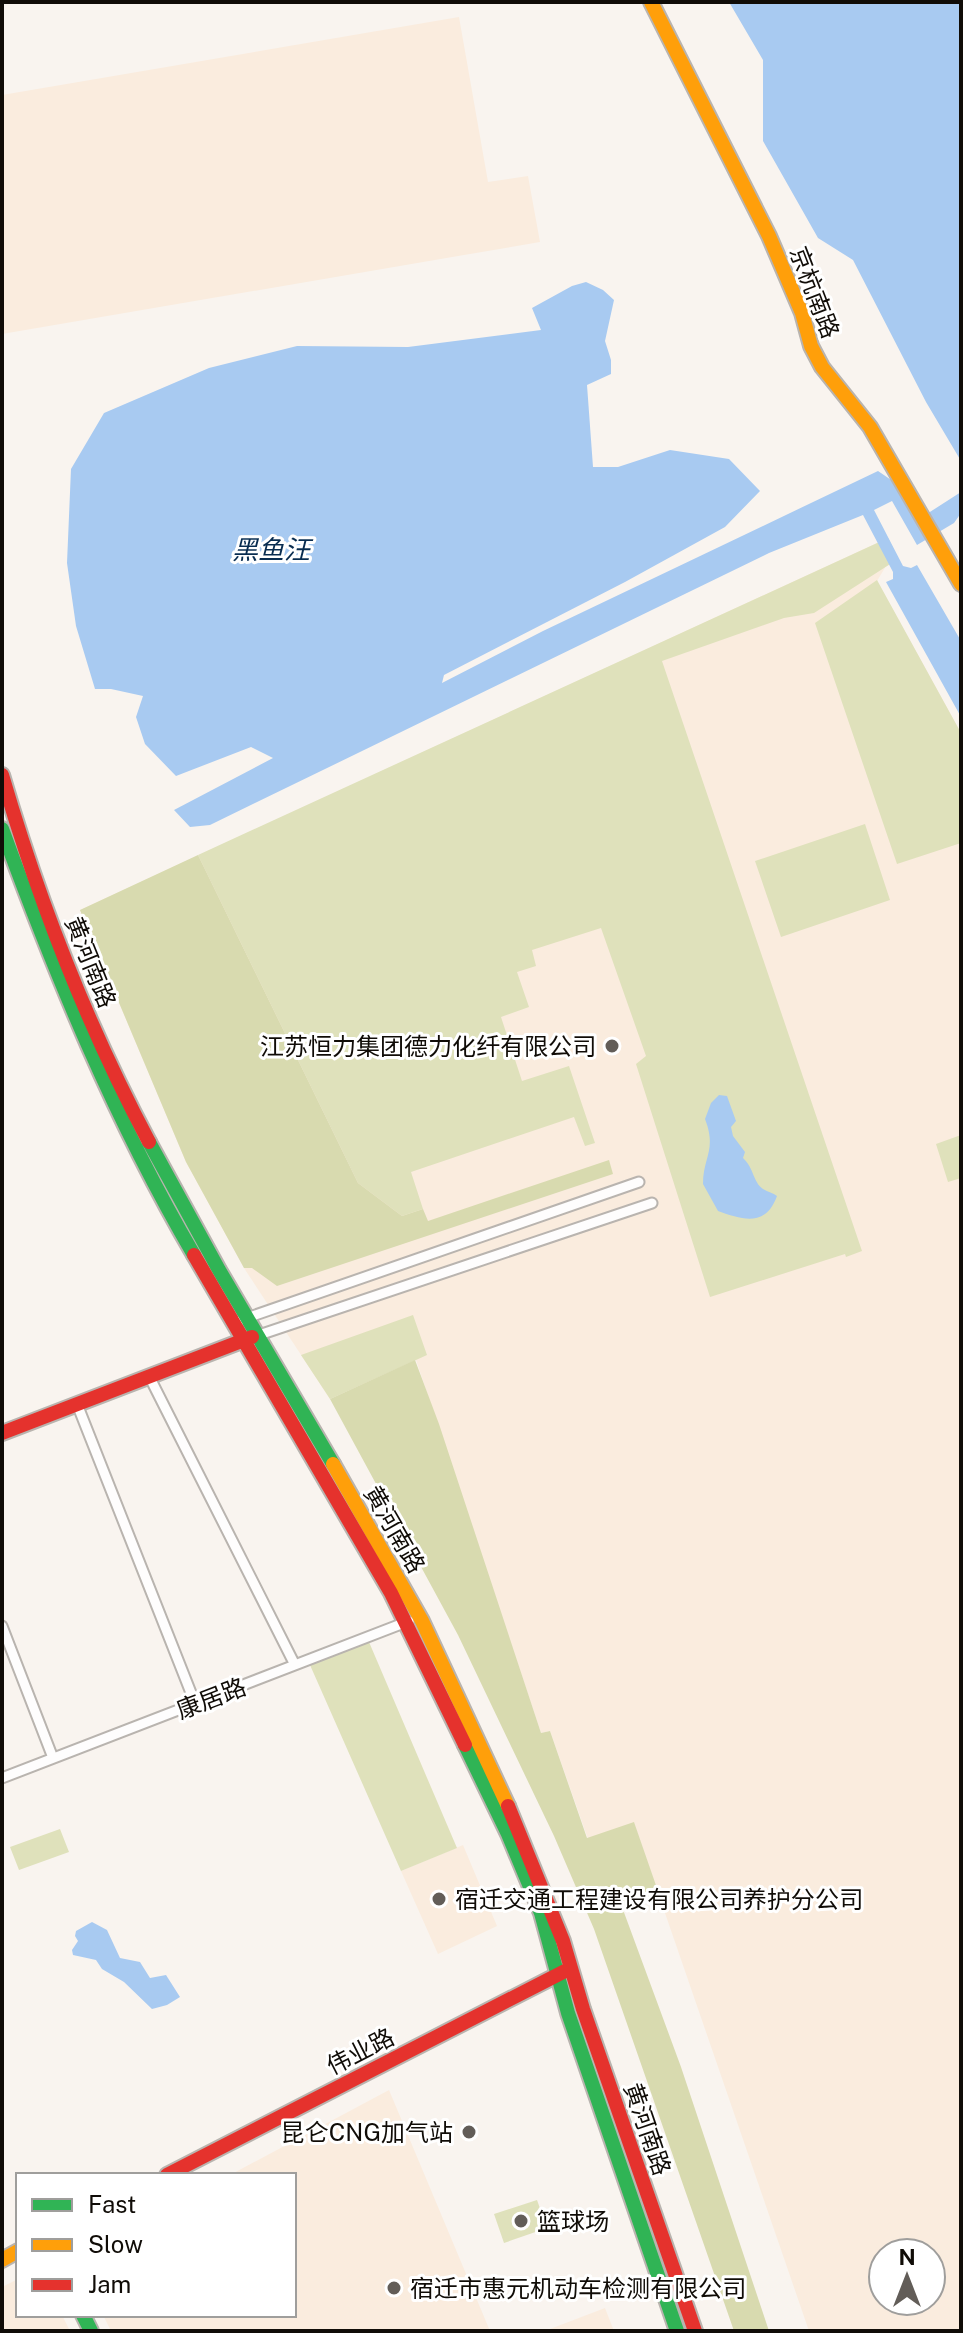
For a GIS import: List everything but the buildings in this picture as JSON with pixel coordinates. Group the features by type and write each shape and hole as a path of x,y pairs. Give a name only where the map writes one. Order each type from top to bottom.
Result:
{"main road":[{"name":"京杭南路","path":"651,2 769,236 822,367 870,427 961,584"},
{"name":"黄河南路","path":"2,775 24,853 118,1082 249,1338 413,1620 542,1881 566,1970 583,2009 695,2331"},
{"name":"黄河南路","path":"2,829 45,947 103,1083 183,1237 240,1321"},
{"path":"2,1433 249,1338"},
{"name":"黄河南路","path":"566,1970 568,2013 677,2331"},
{"name":"伟业路","path":"171,2173 566,1970"}],"street":[{"path":"240,1321 639,1182"},
{"path":"249,1338 652,1203"},
{"path":"149,1376 295,1665"},
{"path":"77,1404 195,1703"},
{"name":"康居路","path":"2,1778 413,1620"},
{"path":"2,1626 53,1758"}],"shaded area":[{"path":"459,17 488,182 528,176 540,242 2,334 2,95"},
{"path":"888,538 898,559 886,566 877,581 961,733 961,2331 809,2331 634,1823 588,1839 550,1731 541,1733 416,1360 330,1399 244,1268 186,1162 80,910"},
{"path":"463,1845 497,1926 438,1954 401,1871"},
{"path":"389,2090 490,2331 111,2331 104,2317 296,2317 296,2173 234,2173"},
{"path":"16,2280 16,2317 63,2317 70,2331 2,2331 2,2287"},
{"path":"605,2308 614,2331 550,2329"}],"green space":[{"path":"888,538 898,559 814,613 784,618 662,661 862,1251 710,1297 636,1064 646,1056 601,928 532,950 536,966 517,972 529,1007 501,1017 522,1081 569,1066 595,1143 585,1146 574,1117 411,1172 423,1209 402,1216 358,1183 198,855"},
{"path":"877,580 961,733 961,843 897,864 815,623"},
{"path":"865,824 890,900 781,937 755,861"},
{"path":"198,855 358,1183 402,1216 423,1209 428,1221 609,1160 613,1174 277,1286 252,1268 244,1268 186,1162 80,910"},
{"path":"961,1135 961,1178 948,1182 936,1144"},
{"path":"413,1315 427,1355 330,1399 301,1355"},
{"path":"415,1360 541,1733 550,1731 587,1838 634,1822 659,1894 622,1907 681,2067 769,2331 734,2331 594,1929 554,1836 458,1635 330,1399"},
{"path":"369,1642 457,1848 401,1871 310,1665"},
{"path":"60,1829 69,1852 19,1870 10,1847"},
{"name":"篮球场","path":"537,2200 547,2228 504,2243 494,2214"}],"water":[{"path":"729,2 961,2 961,461 926,402 853,260 818,238 763,141 763,60"},
{"name":"黑鱼汪","path":"586,282 603,290 614,300 605,341 611,360 611,374 587,385 593,467 618,467 670,450 729,459 760,491 725,527 444,675 442,683 543,631 878,471 900,486 919,519 961,492 961,513 954,523 917,545 892,501 874,510 903,566 911,568 917,565 961,641 961,717 886,582 893,579 893,572 863,515 769,553 210,825 190,827 174,810 273,758 251,747 176,776 145,744 136,717 143,696 95,689 76,626 67,563 71,469 104,413 209,368 297,346 408,347 541,330 532,308 572,286"},
{"path":"719,1095 727,1096 736,1121 731,1127 733,1136 745,1152 743,1158 755,1179 763,1189 777,1196 767,1213 760,1217 736,1217 718,1211 703,1184 710,1146 705,1119 711,1103"},
{"path":"92,1922 107,1930 120,1958 140,1962 150,1978 166,1975 180,1997 152,2009 124,1982 102,1969 96,1960 73,1955 72,1950 78,1941 76,1931"}],"traffic: fast":[{"path":"2,829 44,939 113,1100 194,1255"},
{"path":"149,1142 219,1270 333,1464"},
{"path":"465,1745 508,1834 541,1913 568,2013 677,2331"},
{"path":"84,2317 91,2331"}],"traffic: slow":[{"path":"651,2 769,236 822,367 870,427 961,584"},
{"path":"333,1464 422,1621 508,1806"},
{"path":"2,2260 16,2252"}],"traffic: jam":[{"path":"2,775 66,962 105,1053 149,1142"},
{"path":"194,1255 391,1593 465,1745"},
{"path":"2,1433 252,1337"},
{"path":"508,1806 563,1941 583,2009 695,2331"},
{"path":"171,2173 569,1969"}],"place":[{"name":"江苏恒力集团德力化纤有限公司","path":"612,1046"},
{"name":"宿迁交通工程建设有限公司养护分公司","path":"439,1899"},
{"name":"昆仑CNG加气站","path":"469,2132"},
{"name":"篮球场","path":"521,2221"},
{"name":"宿迁市惠元机动车检测有限公司","path":"394,2288"}]}
